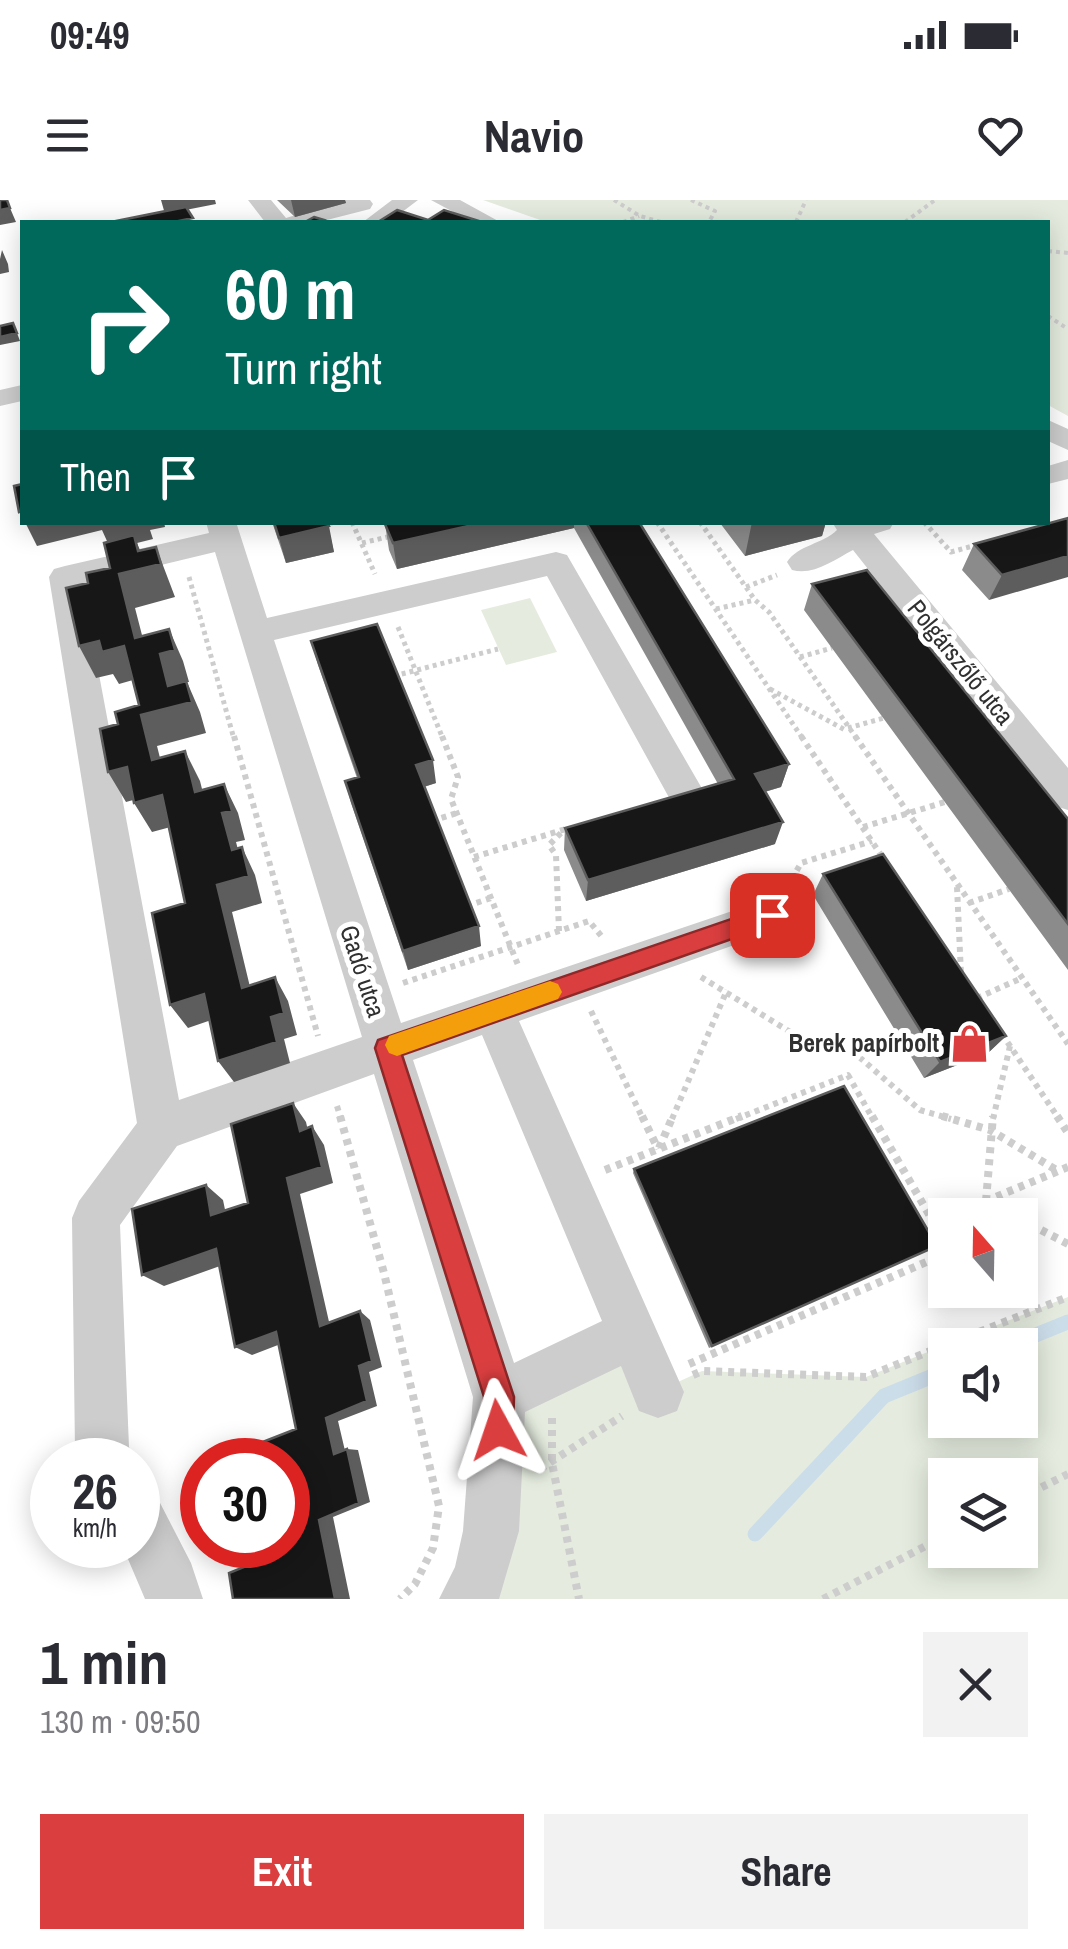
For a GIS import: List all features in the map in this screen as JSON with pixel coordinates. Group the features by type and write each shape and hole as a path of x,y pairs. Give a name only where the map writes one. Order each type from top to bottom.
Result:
{"street":[{"path":"259,200 275,220"},
{"path":"302,220 362,204 357,200"},
{"path":"377,220 406,200"},
{"path":"442,200 485,220"},
{"path":"803,562 842,543 860,525"},
{"name":"Polgárszőlő utca","path":"860,525 1068,795"},
{"path":"160,1129 65,577 224,531"},
{"name":"Gadó utca","path":"224,531 499,1397 496,1494 480,1584 468,1599"},
{"path":"255,633 556,563 686,792"},
{"path":"102,1438 96,1218 160,1129 772,915"},
{"path":"512,1005 568,1184 633,1333 685,1375"},
{"path":"499,1397 633,1333"},
{"path":"160,1561 174,1599"}],"path":[{"path":"614,200 654,220"},
{"path":"692,200 715,211 710,220"},
{"path":"908,220 935,200"},
{"path":"628,220 640,216"},
{"path":"353,525 458,777 451,799 510,947 512,1005"},
{"path":"659,525 894,874"},
{"path":"702,525 754,600 769,612 956,886 1067,1040"},
{"path":"927,525 952,552 984,543 991,551"},
{"path":"362,543 397,535"},
{"path":"746,588 773,577"},
{"path":"716,609 754,600"},
{"path":"393,676 498,648"},
{"path":"800,657 832,648"},
{"path":"769,688 849,730 884,718"},
{"path":"432,744 443,741"},
{"path":"862,827 945,802"},
{"path":"432,820 457,813"},
{"path":"474,857 580,824"},
{"path":"559,931 556,855 550,845 566,829"},
{"path":"772,915 801,863 872,841"},
{"path":"956,886 961,974"},
{"path":"969,903 1009,889"},
{"path":"466,906 491,898"},
{"path":"370,994 590,921 642,960 727,990 800,1038 850,1048 920,1110 990,1130 1058,1171"},
{"path":"950,957 988,1014"},
{"path":"977,998 1022,978"},
{"path":"578,982 658,1149"},
{"path":"658,1149 727,990"},
{"path":"999,1030 1068,1133"},
{"path":"986,1198 990,1130 1010,1046"},
{"path":"568,1184 848,1075 928,1213"},
{"path":"993,1198 1068,1167"},
{"path":"1038,1228 1068,1244"},
{"path":"496,1494 552,1463 685,1375 928,1262"},
{"path":"989,1328 1068,1297"},
{"path":"685,1375 866,1377 928,1352"},
{"path":"552,1372 552,1463 579,1599"},
{"path":"1038,1489 1068,1474"},
{"path":"823,1599 928,1545"}],"shaded area":[{"path":"483,200 1068,200 1068,416 1050,406 1050,220 540,220"},
{"path":"530,598 557,652 506,665 481,610"},
{"path":"1068,1297 1068,1599 468,1599 499,1397 633,1333 658,1391 702,1371 866,1377 928,1352 928,1438 1038,1438 1038,1328 989,1328"}],"building":[{"path":"0,200 7,200 10,208 0,210"},
{"path":"186,207 193,218 184,220 121,220"},
{"path":"397,210 428,220 381,220"},
{"path":"444,210 476,220 428,220"},
{"path":"13,323 17,333 0,337 0,326"},
{"path":"20,484 19,512 14,486"},
{"path":"1068,518 1068,556 1002,575 974,544 1050,525"},
{"path":"275,525 329,526 279,538"},
{"path":"385,525 473,525 393,543"},
{"path":"588,525 641,525 789,764 755,774 783,822 588,880 565,828 734,779"},
{"path":"134,535 138,551 156,547 161,564 119,574 135,638 169,629 175,650 160,654 168,686 186,681 192,702 141,715 152,760 185,751 195,792 224,784 232,811 222,813 232,850 242,847 249,876 217,885 242,988 275,977 284,1013 271,1017 277,1042 218,1061 204,994 170,1005 152,913 185,903 162,795 134,803 127,767 108,772 100,729 118,724 115,712 139,705 124,646 102,652 99,641 79,646 66,588 88,583 86,573 110,568 104,543"},
{"path":"867,570 1068,819 1068,924 812,584"},
{"path":"377,624 433,760 416,765 479,926 403,951 345,781 359,777 311,641"},
{"path":"883,854 1006,1036 940,1062 823,874"},
{"path":"844,1086 928,1231 928,1250 712,1346 634,1169"},
{"path":"293,1103 300,1131 312,1126 322,1167 287,1178 320,1326 360,1311 372,1361 359,1366 367,1401 326,1418 334,1454 347,1449 359,1503 319,1520 335,1599 233,1599 229,1573 242,1568 310,1568 310,1438 273,1438 296,1429 276,1332 235,1347 216,1249 142,1275 132,1209 206,1185 211,1215 248,1203 231,1124"}],"waterway":[{"path":"1038,1334 1068,1322"},
{"path":"755,1534 884,1396 928,1378"}],"slow traffic":[{"path":"397,1045 550,992"}],"place":[{"name":"Berek papírbolt","path":"969,1043"}],"route":[{"path":"498,1430 499,1397 387,1048 772,915"}]}
